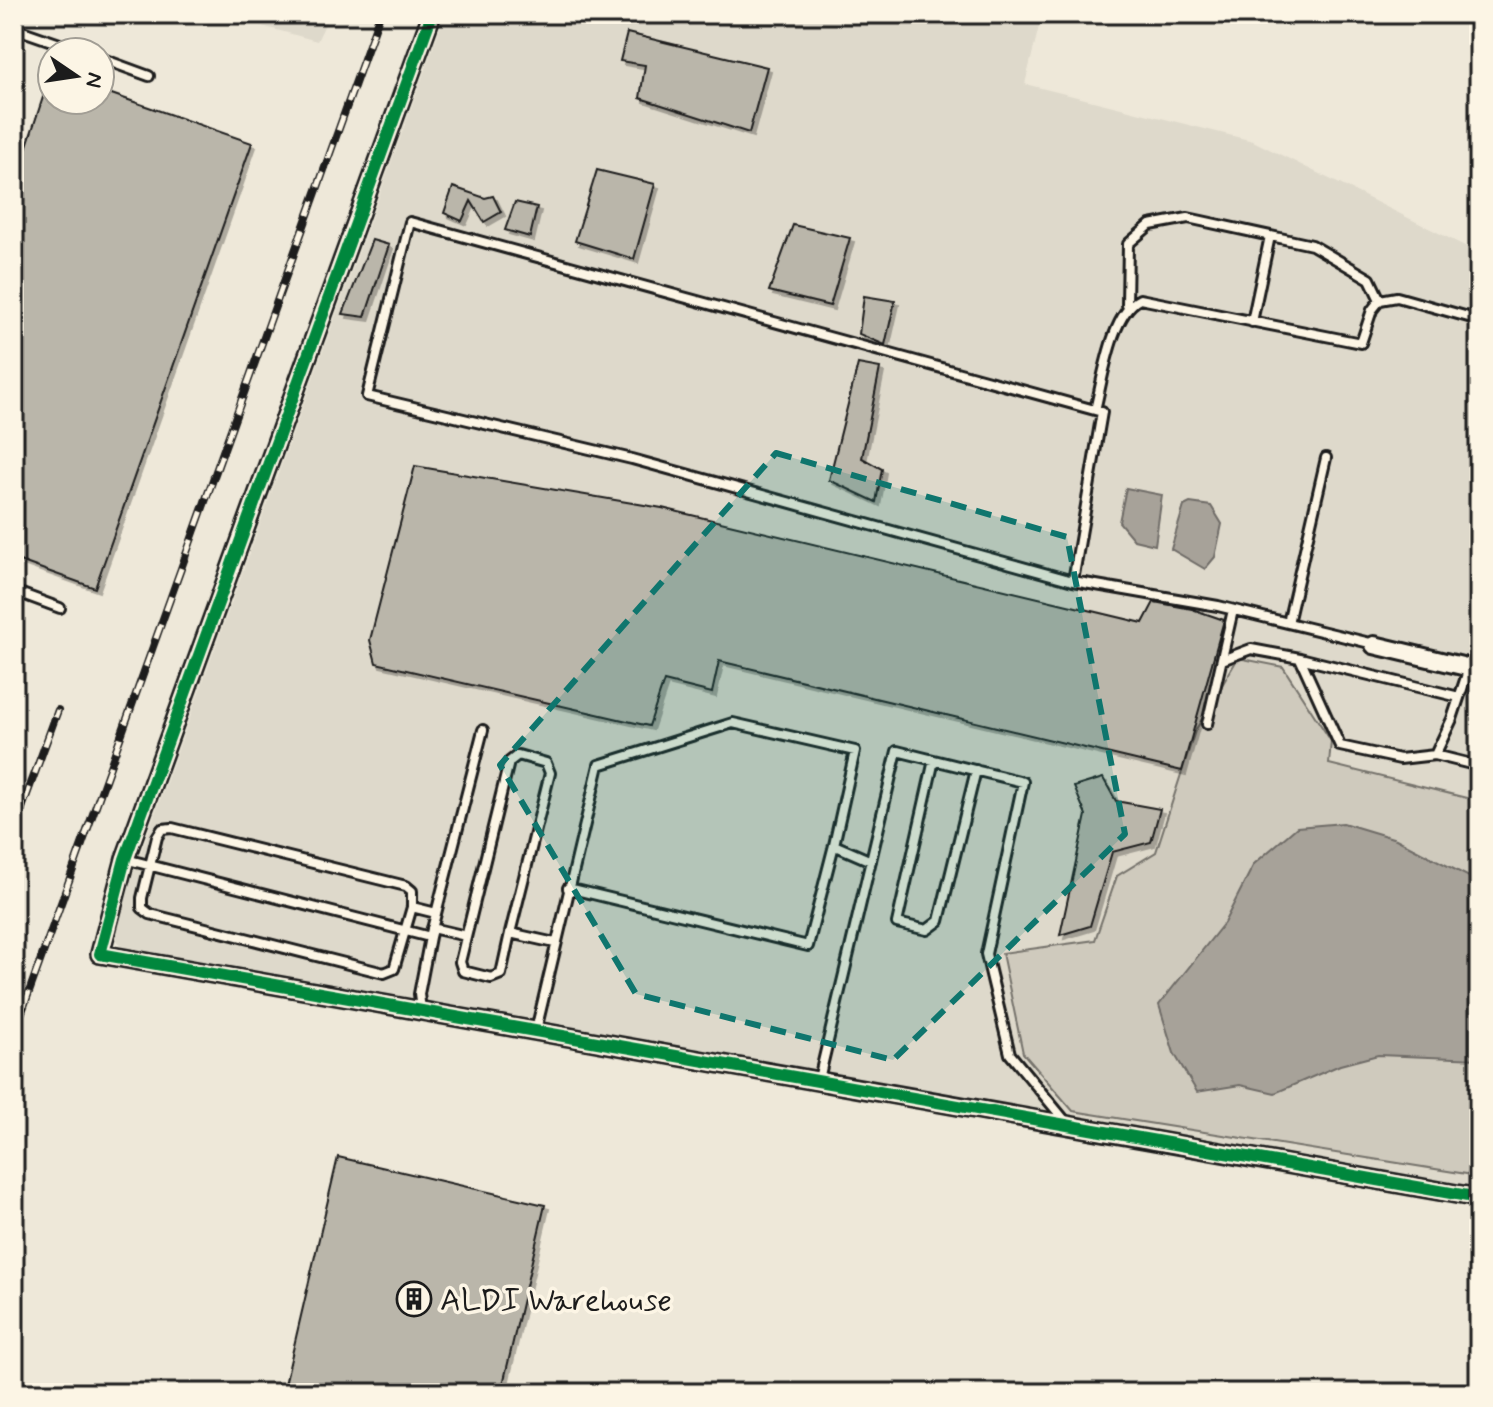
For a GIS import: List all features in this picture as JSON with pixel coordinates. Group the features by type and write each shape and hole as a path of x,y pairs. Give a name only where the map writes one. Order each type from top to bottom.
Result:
{"street":[{"path":"432,14 125,859 100,954 1479,1198"},
{"path":"1374,645 1474,669"}],"lane":[{"path":"14,28 37,36"},
{"path":"116,64 149,76"},
{"path":"1095,410 1119,322 1127,305 1128,244 1150,225 1188,218 1312,245 1370,279 1380,300"},
{"path":"1073,581 1102,412 410,222 367,396 632,459 1073,581 1233,610 1374,645"},
{"path":"1252,322 1270,236"},
{"path":"1127,305 1140,299 1361,343 1372,310 1380,300 1397,297 1479,320"},
{"path":"1288,623 1326,458"},
{"path":"14,591 60,608"},
{"path":"1207,724 1233,610"},
{"path":"1222,660 1251,649 1459,697"},
{"path":"1300,658 1340,746 1400,759 1435,755 1479,766"},
{"path":"1435,755 1474,669"},
{"path":"536,1030 568,888 599,765 733,723 855,751 808,946 568,888"},
{"path":"421,1010 419,994 431,933 483,730"},
{"path":"819,1079 897,751 1023,782 986,954 1010,1054 1066,1123"},
{"path":"518,755 546,763 550,773 510,933 501,974 491,978 463,971 460,962 509,762 518,755"},
{"path":"934,760 897,923 927,930 939,921 976,770"},
{"path":"172,828 406,886 412,891 412,907 394,969 384,973 150,914 142,908 157,837 162,829 172,828"},
{"path":"834,845 871,861"},
{"path":"125,859 406,931 466,936"},
{"path":"412,907 436,913"},
{"path":"510,933 555,943"}],"highlighted area":[{"path":"776,453 1067,537 1125,834 893,1060 636,994 500,765"}],"shaded area":[{"path":"218,14 330,14 317,41"},
{"path":"445,14 1042,14 1025,84 1253,141 1479,253 1479,1187 128,955 111,934"},
{"path":"1126,488 1162,495 1155,545 1134,540 1119,522"},
{"path":"1190,503 1211,506 1222,524 1215,557 1205,569 1171,549 1184,506"},
{"path":"1238,658 1283,667 1331,741 1329,764 1479,801 1479,1176 1073,1111 1023,1053 1002,953 1095,940 1117,876 1156,852 1195,731"},
{"path":"1343,823 1396,839 1479,882 1479,1059 1378,1055 1340,1065 1275,1093 1240,1085 1197,1092 1174,1053 1159,1005 1224,923 1254,864 1297,827"}],"building":[{"path":"627,33 767,67 749,133 640,98 645,65 620,61"},
{"path":"116,96 252,143 95,588 14,559 14,185 37,116 116,116"},
{"path":"597,170 655,184 634,259 575,241"},
{"path":"453,187 485,198 493,196 501,212 484,222 471,201 462,221 444,213"},
{"path":"515,202 537,207 530,237 505,230"},
{"path":"793,225 850,238 830,306 769,291"},
{"path":"372,240 389,245 365,317 343,314"},
{"path":"864,296 895,301 885,345 859,334"},
{"path":"858,364 880,368 862,458 882,469 876,502 829,480"},
{"path":"415,466 662,508 1143,623 1154,602 1192,609 1224,620 1182,771 719,661 712,693 664,681 649,726 376,663 370,640"},
{"path":"1103,778 1116,801 1160,809 1151,842 1112,852 1090,926 1060,935 1086,815 1074,787"},
{"name":"ALDI Warehouse","path":"338,1157 545,1205 501,1393 283,1393"}],"railway":[{"path":"14,1034 380,14"},
{"path":"14,830 58,710"}],"cycle path":[{"path":"432,14 125,859 100,954 1479,1198"}],"place":[{"name":"ALDI Warehouse","path":"414,1299"}]}
